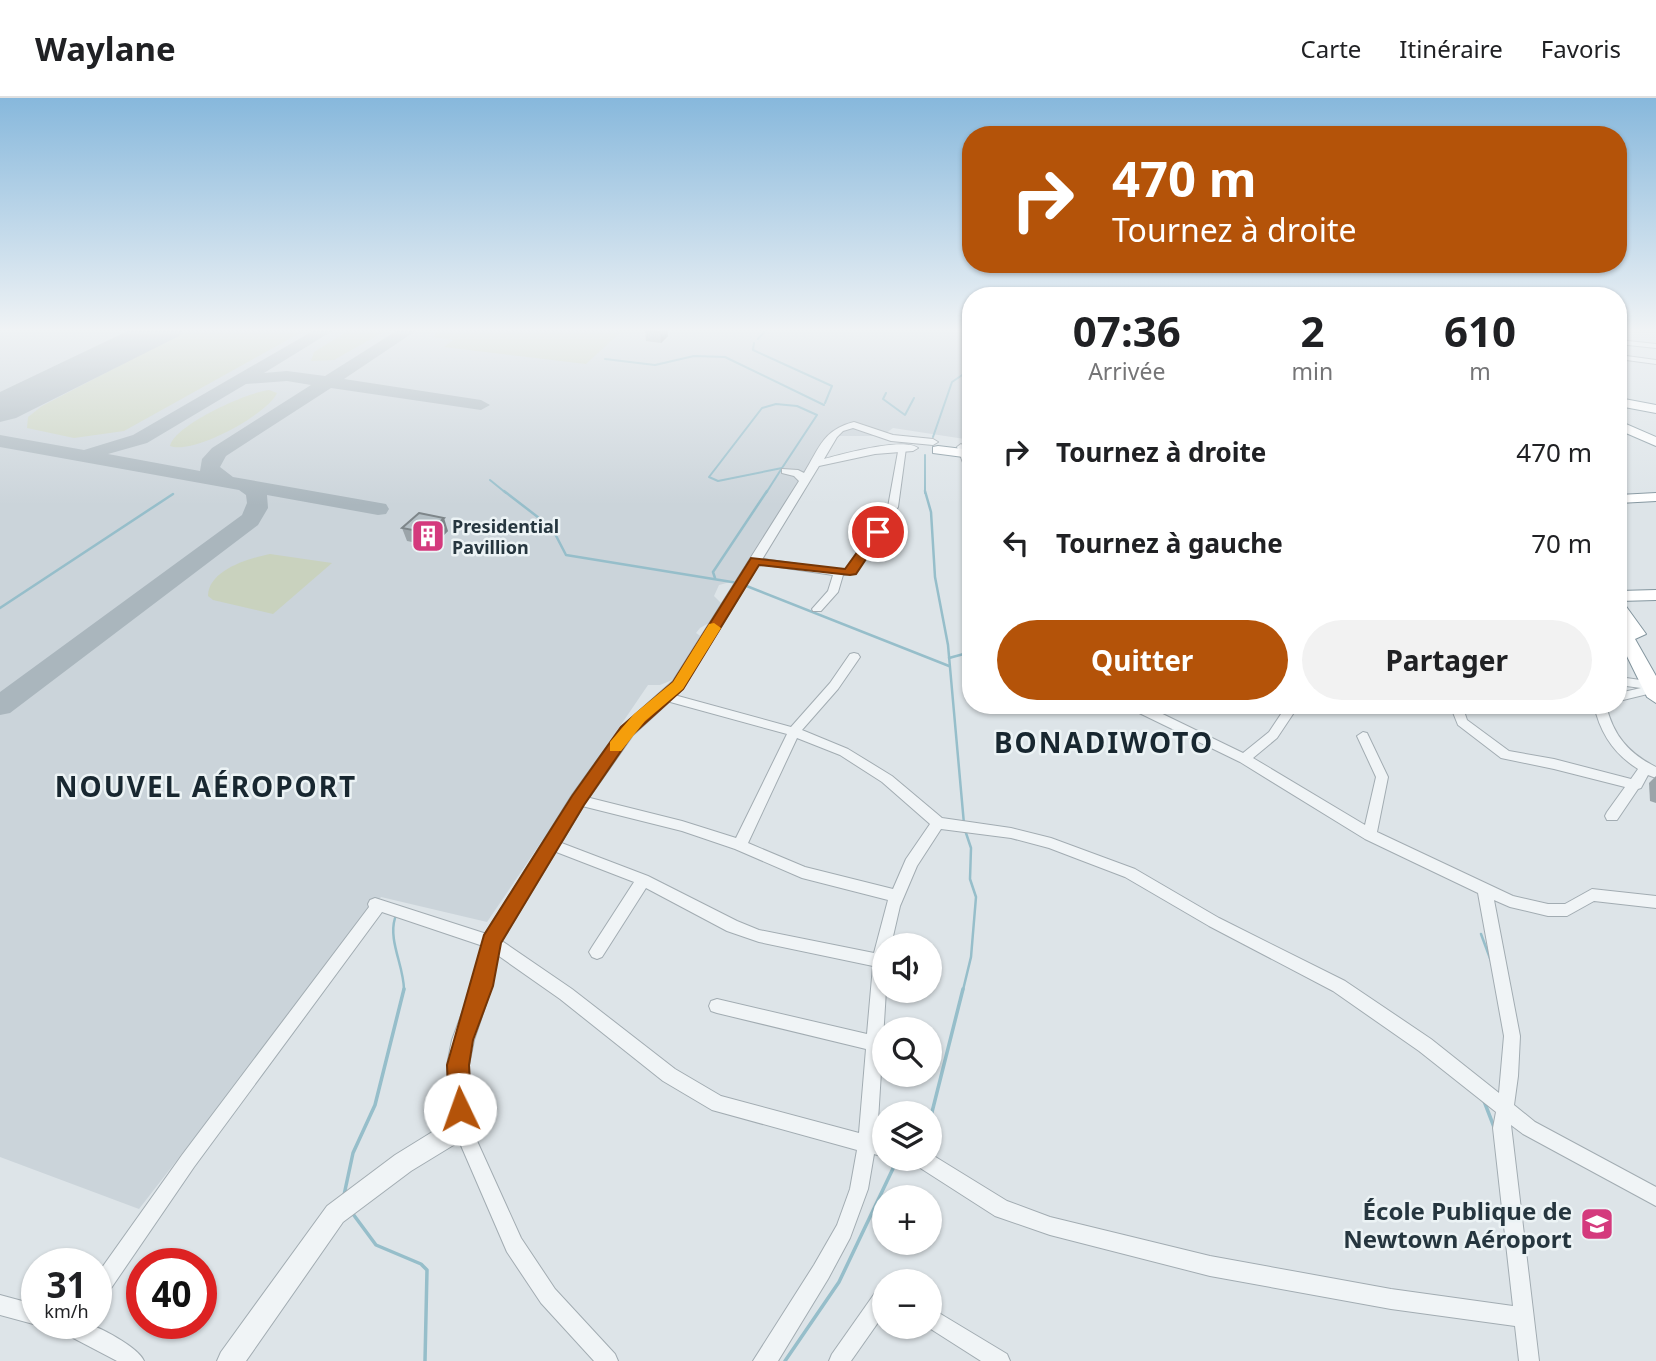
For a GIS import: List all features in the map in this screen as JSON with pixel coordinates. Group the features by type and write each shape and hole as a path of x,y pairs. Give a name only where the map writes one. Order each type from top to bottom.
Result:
{"highway":[{"path":"1627,405 1656,414"},
{"path":"1627,412 1656,414"},
{"path":"1627,429 1656,442"},
{"path":"938,445 962,448"},
{"path":"1627,498 1656,496"},
{"path":"1627,599 1656,594"},
{"path":"1627,610 1656,665"},
{"path":"1627,642 1653,690"}],"street":[{"path":"608,1361 548,1296 514,1245 462,1127 458,1065 463,1040 482,986 491,942 578,800 627,731 667,697 686,673 836,432 854,425 891,438 938,445"},
{"path":"816,464 859,453 938,445"},
{"path":"755,561 839,573 851,571 893,507 902,449"},
{"path":"804,484 832,464 859,453"},
{"path":"786,471 799,474 804,484"},
{"path":"817,609 836,586 839,573"},
{"path":"740,845 794,732 834,686 854,657"},
{"path":"1627,683 1653,690"},
{"path":"1627,695 1653,690"},
{"path":"667,697 794,732 863,761 938,823 1011,833 1051,843 1130,873 1214,922 1339,986 1425,1045 1504,1110 1549,1140 1656,1197"},
{"path":"1152,714 1244,759 1370,835 1485,890 1548,910 1567,910 1592,895 1656,902"},
{"path":"1244,759 1273,735 1287,714"},
{"path":"1459,714 1462,722 1505,755 1554,764 1636,785"},
{"path":"1602,714 1604,726 1621,752 1651,771 1636,785 1612,816"},
{"path":"1363,736 1382,777 1370,835"},
{"path":"578,800 682,826 740,845 802,872 895,896"},
{"path":"886,933 895,896 911,860 938,823"},
{"path":"551,844 643,880 760,936 872,960"},
{"path":"597,952 643,880"},
{"path":"1485,890 1512,1036 1503,1147 1529,1361"},
{"path":"112,1270 181,1171 377,905 491,942 566,994 599,1023 690,1090 759,1117 872,1145"},
{"path":"717,1006 872,1043"},
{"path":"230,1361 335,1214 402,1163 462,1127"},
{"path":"763,1361 772,1352 848,1220 872,1160"},
{"path":"941,1171 1002,1209 1050,1227 1210,1266 1391,1299 1523,1317"},
{"path":"0,1305 21,1311"},
{"path":"839,1361 872,1314"},
{"path":"942,1325 1000,1361"},
{"path":"97,1339 134,1361"}],"shaded area":[{"path":"0,387 962,387 962,439 893,428 882,436 839,436 827,448 738,580 719,585 714,596 722,604 709,623 696,633 702,637 675,679 660,685 648,685 487,922 381,897 139,1209 0,1157"}],"green space":[{"path":"79,387 203,387 124,431 74,438 27,428 28,417 42,406"},
{"path":"269,390 277,393 271,402 229,431 195,444 170,446 184,429 213,411"},
{"path":"270,554 332,563 273,614 213,600 208,596 210,587 222,572 242,562"}],"building":[{"path":"419,513 444,518 428,533 402,528"}],"waterway":[{"path":"787,387 824,405"},
{"path":"825,403 832,387"},
{"path":"933,437 950,387"},
{"path":"886,393 883,399 905,415 914,398"},
{"path":"776,404 797,406 817,415 782,468 718,481 709,477 762,408 776,404"},
{"path":"925,455 925,491"},
{"path":"766,493 782,468"},
{"path":"490,480 506,493"},
{"path":"504,491 552,528 566,555 738,583"},
{"path":"715,578 713,572 767,491"},
{"path":"925,491 931,512 935,577 949,658"},
{"path":"0,608 173,494"},
{"path":"744,585 949,666"},
{"path":"949,658 962,654"},
{"path":"949,658 964,824"},
{"path":"963,990 971,957 976,897 970,879 971,848 965,830"},
{"path":"395,918 393,936 404,989"},
{"path":"1481,934 1491,961"},
{"path":"344,1195 353,1153 375,1105 404,989"},
{"path":"935,1101 963,989"},
{"path":"1484,1101 1494,1127"},
{"path":"785,1361 839,1282 892,1171"},
{"path":"353,1214 376,1245 421,1264 427,1270 425,1361"}],"taxiway":[{"path":"92,453 140,439 229,387"},
{"path":"225,480 209,469 212,459 219,452 320,387"},
{"path":"360,387 481,405"},
{"path":"0,441 243,485"},
{"path":"239,483 243,485"},
{"path":"0,706 250,520 257,508 258,498 252,489 243,485"},
{"path":"243,485 378,509"}],"runway":[{"path":"0,409 45,387"}],"slow traffic":[{"path":"615,747 639,718 678,685 714,628"}],"place":[{"name":"Presidential Pavillion","path":"428,536"},
{"name":"École Publique de Newtown Aéroport","path":"1597,1224"}],"district":[{"name":"BONADIWOTO","path":"1104,742"},
{"name":"NOUVEL AÉROPORT","path":"206,786"}],"route":[{"path":"460,1109 458,1065 463,1040 482,986 491,942 578,800 627,731 678,685 755,561 845,573 851,571 878,532"}]}
